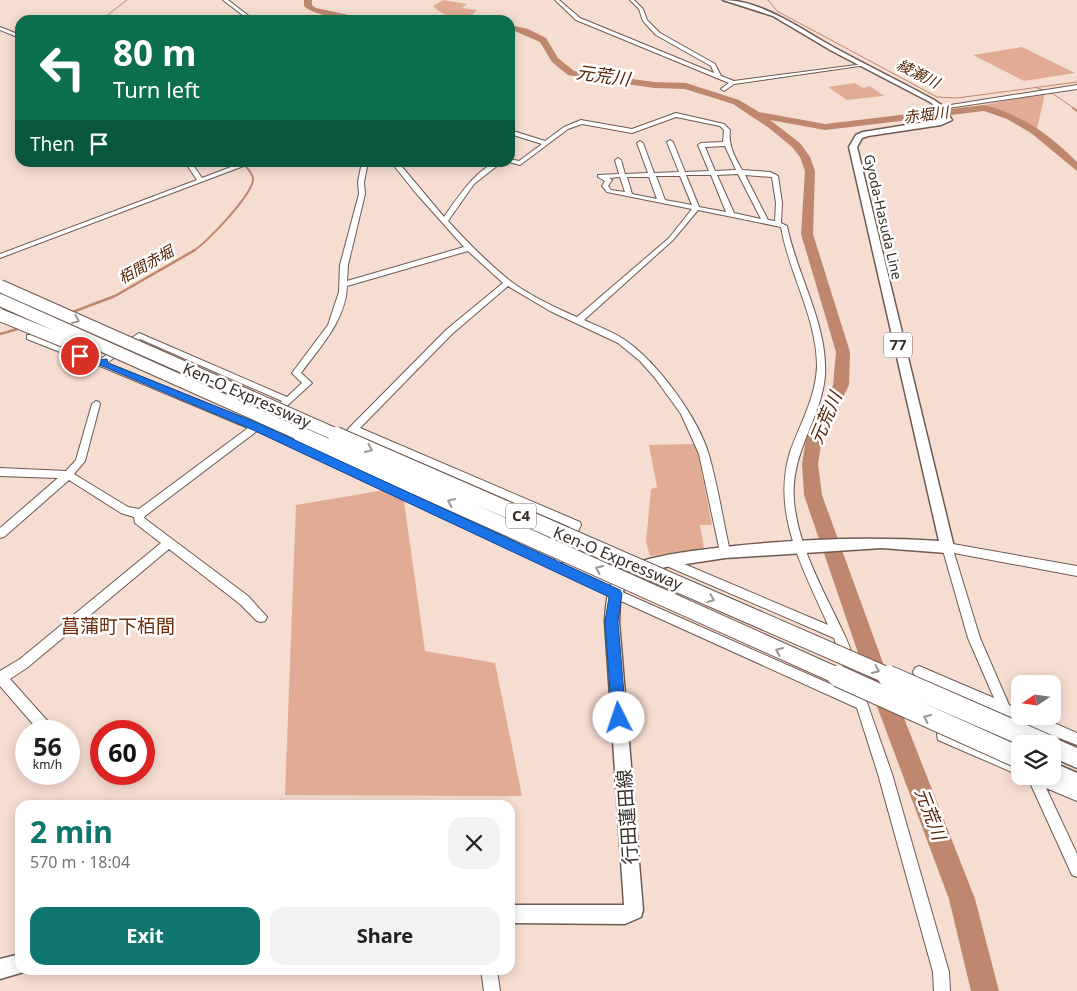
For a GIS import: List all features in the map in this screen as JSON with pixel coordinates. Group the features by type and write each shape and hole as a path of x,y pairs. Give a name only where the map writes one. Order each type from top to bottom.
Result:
{"highway":[{"path":"0,282 52,309"},
{"name":"Ken-O Expressway","path":"0,286 1023,735"},
{"name":"Ken-O Expressway","path":"0,300 170,378 1011,754"},
{"path":"0,315 72,344 170,378"},
{"path":"1061,751 1077,758"},
{"path":"1061,776 1077,782"}],"main road":[{"path":"726,0 775,15 941,108"},
{"name":"Gyoda-Hasuda Line","path":"941,108 948,120 941,123 866,134 859,137 853,147 947,547"},
{"name":"行田蓮田線","path":"515,914 625,915 634,910 612,622 619,582 630,572 666,561 725,552 850,544 913,543 947,547"},
{"path":"0,969 15,965"}],"street":[{"path":"225,0 245,15"},
{"path":"557,0 578,19 733,83"},
{"path":"632,0 641,9 645,20 658,34 713,65 718,76"},
{"path":"0,28 15,35"},
{"path":"724,89 733,83 864,65"},
{"path":"941,108 1077,86"},
{"path":"515,162 520,163 546,143 579,122 632,131 676,115 722,125 727,130 727,144 740,173 766,222"},
{"path":"515,134 546,143"},
{"path":"670,142 696,208"},
{"path":"640,143 662,202"},
{"path":"727,144 701,144 731,215"},
{"path":"618,160 629,195"},
{"path":"191,167 201,181"},
{"path":"0,256 240,167"},
{"path":"140,514 256,427 308,383 296,372 332,325 343,285 344,265 362,194 361,182 364,167"},
{"path":"398,167 417,192 469,248 508,284 553,309 580,320 621,341 658,376 679,403 696,432 704,454 725,552"},
{"path":"445,220 472,183 493,167"},
{"path":"778,224 779,203 775,176 770,174 713,173 603,176 609,180 605,186 609,191 784,226 787,250 810,308 821,365 819,384 796,443 790,466 788,499 802,548 839,635 885,774 941,972 942,991"},
{"path":"580,320 671,239 696,208"},
{"path":"343,285 469,248"},
{"path":"325,459 449,332 508,284"},
{"path":"30,337 96,363 103,362 139,336 289,401"},
{"path":"103,362 104,365 256,427 616,594 862,704"},
{"path":"0,534 68,475 80,461 96,404"},
{"path":"353,429 576,526 556,566"},
{"path":"0,472 68,475 125,510 140,514"},
{"path":"140,514 140,520 244,600 261,617"},
{"path":"37,720 1,678 24,663 168,543"},
{"path":"1016,735 974,638 947,547 1077,570"},
{"path":"666,561 839,635"},
{"path":"919,672 1011,712"},
{"path":"1043,725 1077,739"},
{"path":"944,735 1011,766"},
{"path":"1039,785 1077,870"},
{"path":"1056,785 1077,794"},
{"path":"489,975 492,991"}],"shaded area":[{"path":"443,0 467,4 462,8 477,10 473,15 446,15 433,6"},
{"path":"1022,47 1075,73 1024,81 973,55"},
{"path":"855,83 863,88 870,86 884,96 847,100 828,87"},
{"path":"1045,93 1037,129 1018,117 984,105"},
{"path":"696,444 712,525 700,525 704,548 650,556 646,542 651,489 657,487 649,445"},
{"path":"402,487 425,651 495,663 522,796 285,795 296,505"}],"waterway":[{"name":"栢間赤堀","path":"108,15 127,0"},
{"name":"元荒川","path":"308,0 308,6 314,10 341,15"},
{"name":"綾瀬川","path":"768,0 777,11 937,97 957,98 1077,82"},
{"name":"元荒川","path":"515,28 543,40 555,60 571,73 654,85 686,86 736,102 773,126 796,145 805,157 810,171 807,234 843,352 841,385 814,439 810,464 813,495 880,685 962,899 985,991"},
{"path":"1037,88 1052,93 1075,109"},
{"name":"赤堀川","path":"760,115 825,127 984,108 1023,123 1057,148 1077,168"},
{"path":"1073,108 1077,111"},
{"name":"栢間赤堀","path":"193,251 208,239 229,217 252,185 253,178 246,167"},
{"name":"栢間赤堀","path":"70,313 115,296 195,250"},
{"name":"栢間赤堀","path":"0,334 21,328"}],"district":[{"name":"菖蒲町下栢間","path":"118,626"}],"route":[{"path":"80,356 96,363 103,362 104,365 256,427 616,594 613,602 612,622 619,718"}]}
